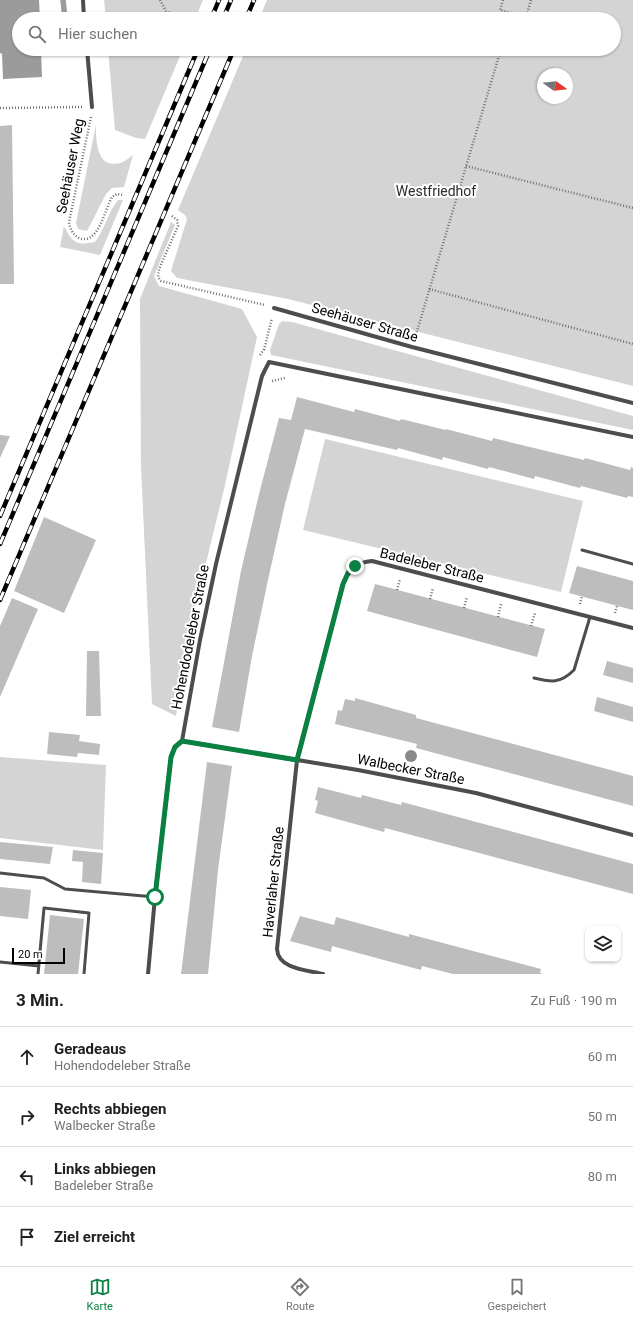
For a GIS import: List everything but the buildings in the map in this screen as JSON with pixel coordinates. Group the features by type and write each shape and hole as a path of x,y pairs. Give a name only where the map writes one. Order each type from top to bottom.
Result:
{"street":[{"path":"83,0 84,12"},
{"name":"Seehäuser Weg","path":"88,56 92,107"},
{"name":"Seehäuser Straße","path":"274,308 412,347 633,403"},
{"path":"269,362 633,437"},
{"name":"Hohendodeleber Straße","path":"148,974 171,757 175,747 182,741 200,640 216,564 262,376 269,362"},
{"name":"Badeleber Straße","path":"297,760 343,584 351,569 361,562 377,562 633,628"},
{"name":"Walbecker Straße","path":"182,741 358,770 476,793 633,835"},
{"name":"Haverlaher Straße","path":"297,760 277,951 278,958 284,963 323,974"}],"lane":[{"path":"582,550 633,564"},
{"path":"534,678 553,682 568,676 574,670 590,617"},
{"path":"0,873 44,878 65,889 155,897"},
{"path":"38,974 44,908 89,913 84,974"},
{"path":"0,962 39,966"}],"path":[{"path":"160,0 168,12"},
{"path":"503,0 500,10 508,12"},
{"path":"527,12 531,0"},
{"path":"412,347 499,56"},
{"path":"0,108 92,107"},
{"name":"Seehäuser Weg","path":"92,107 89,132 69,222 71,230 80,238 86,239 92,237 97,231 112,197 117,194 122,195"},
{"path":"466,166 633,208"},
{"path":"172,216 177,220 178,226 159,269 158,276 161,281 274,308 264,349 269,362"},
{"path":"429,289 633,344"}],"green space":[{"path":"104,0 203,0 198,12 105,12"},
{"name":"Westfriedhof","path":"267,0 633,0 633,386 288,299 177,278 171,271 187,219 185,215 178,210 243,56 621,56 621,12 262,12"},
{"path":"109,56 180,56 145,139 136,138 115,130"},
{"path":"96,125 97,145 102,158 106,162 112,164 120,163 133,155 124,187 112,188 106,194 87,231 78,229 76,223"},
{"path":"118,200 123,200 100,255 60,247 64,226 75,242 95,242"},
{"path":"171,222 175,225 154,276 159,286 242,309 257,337 225,485 188,637 176,716 152,704 141,467 140,299"},
{"path":"282,321 292,322 633,416 633,430 271,355 270,350 279,324"},
{"path":"325,439 583,501 561,592 303,530"},
{"path":"0,757 106,765 103,850 0,838"}],"shaded area":[{"path":"0,0 39,0 40,12 12,12 12,56 41,56 42,77 3,79 2,54 0,53"}],"waterway":[{"path":"63,0 64,12"}],"railway":[{"path":"214,12 219,0"},
{"path":"226,12 231,0"},
{"path":"249,12 254,0"},
{"path":"0,516 195,56"},
{"path":"0,544 207,56"},
{"path":"0,600 231,56"}],"route":[{"path":"155,897 171,757 175,747 182,741 297,760 343,584 348,573 355,566"}]}
